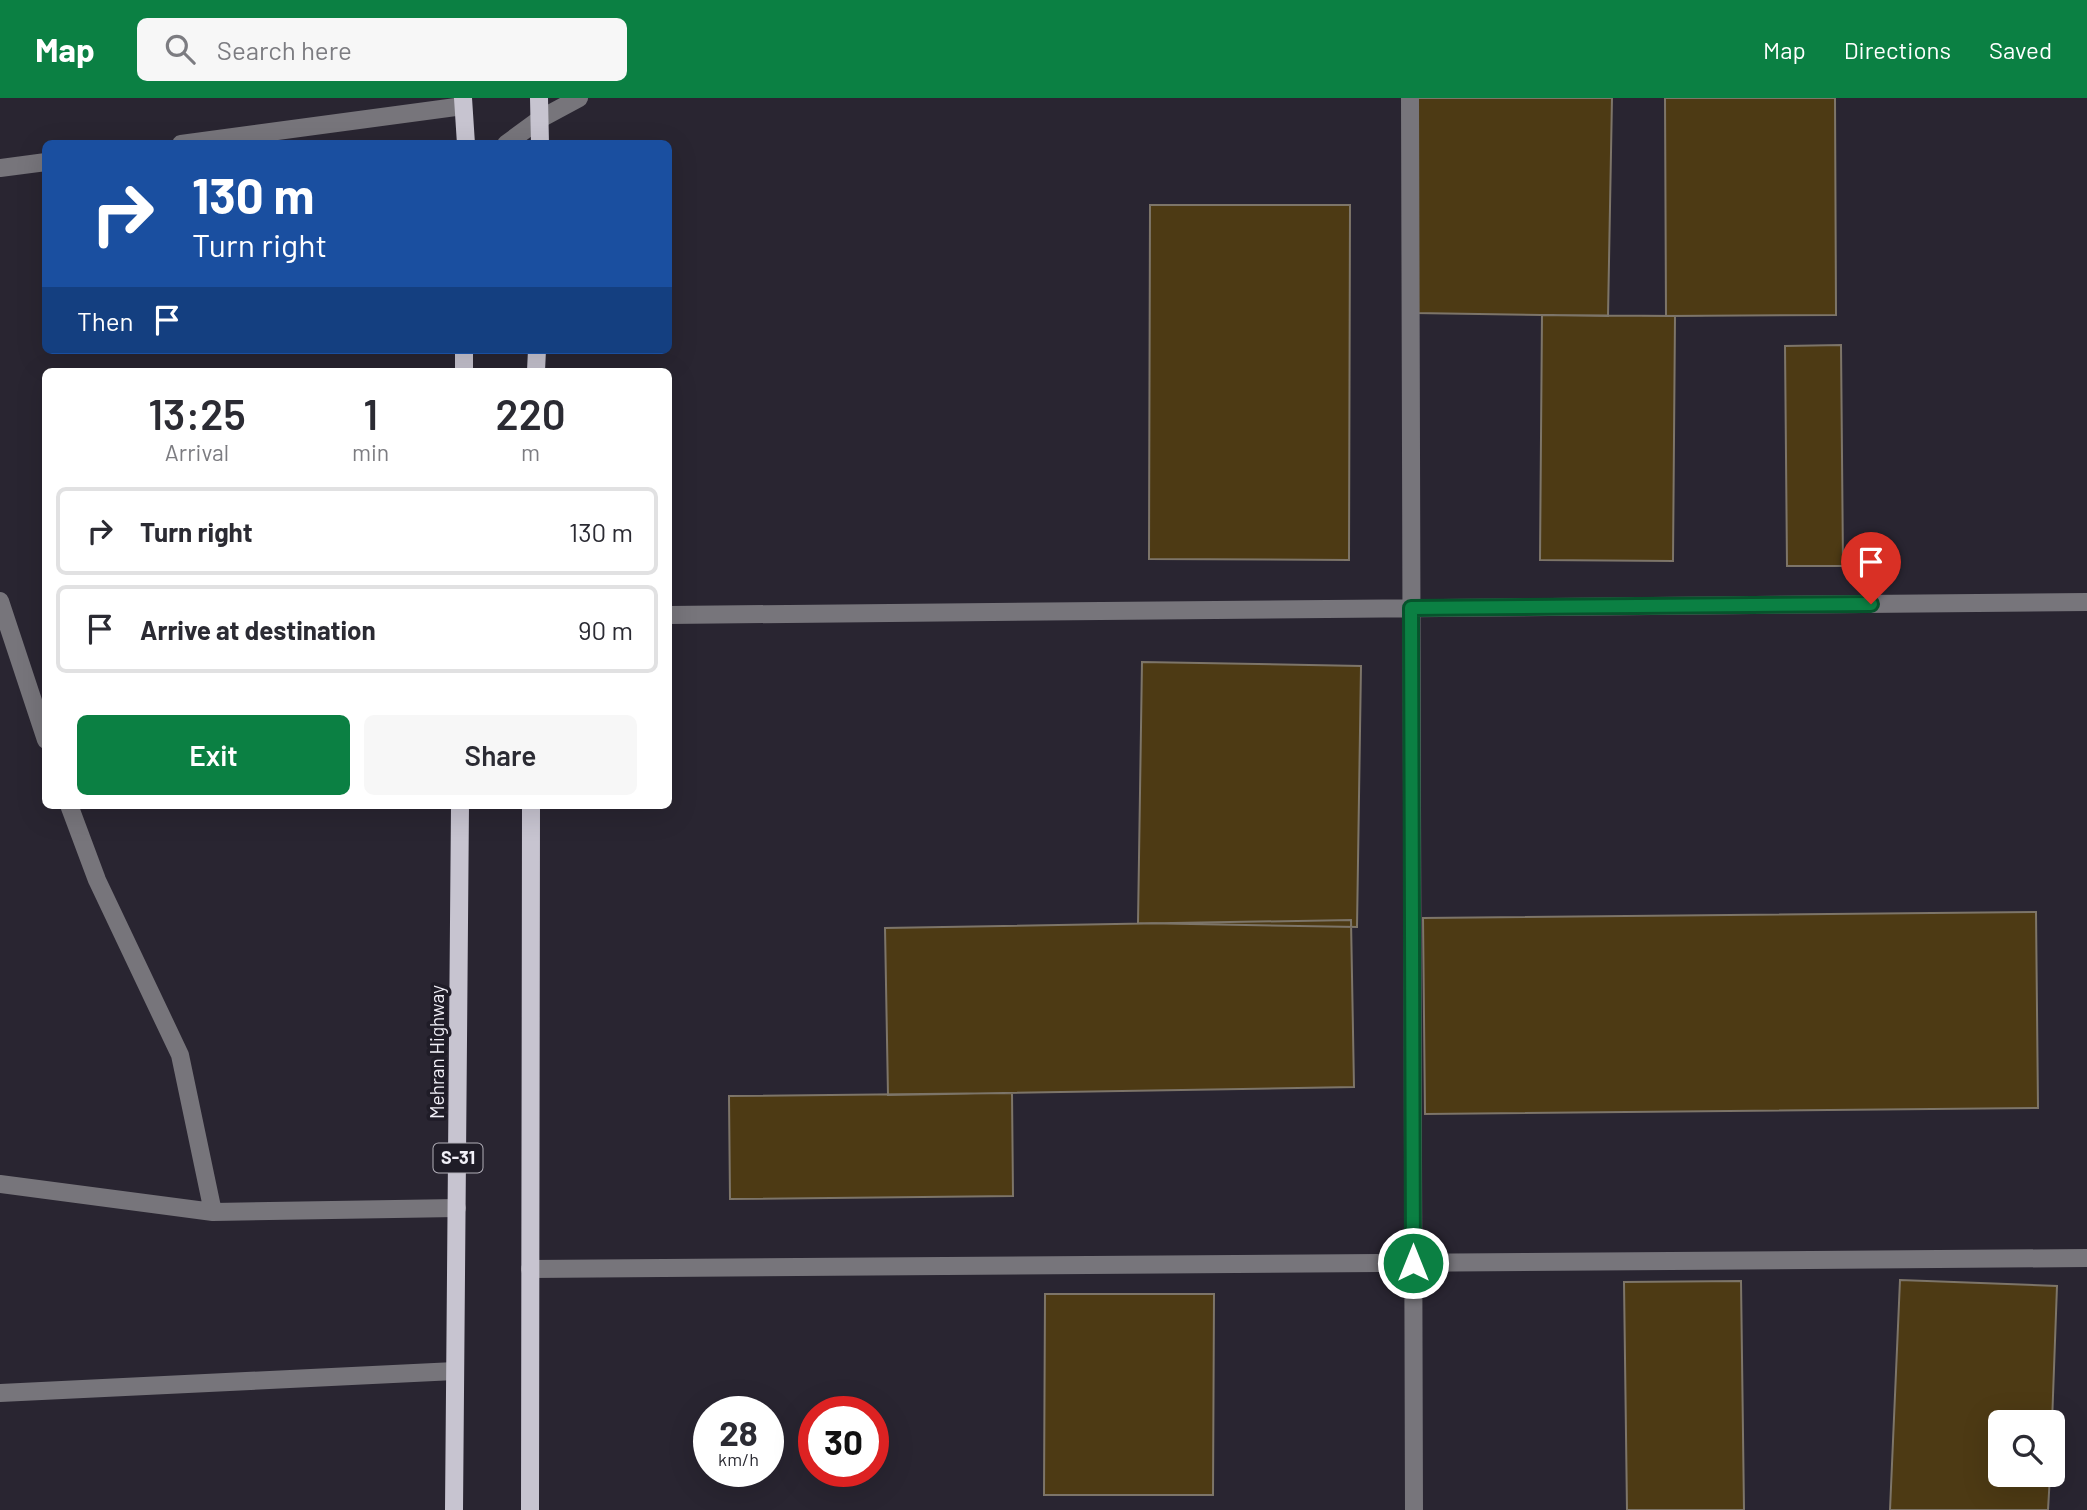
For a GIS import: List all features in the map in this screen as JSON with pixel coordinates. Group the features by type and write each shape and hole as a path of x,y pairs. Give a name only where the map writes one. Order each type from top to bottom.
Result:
{"main road":[{"path":"539,98 540,140"},
{"path":"463,102 466,140"},
{"name":"Mehran Highway","path":"454,1510 460,809"},
{"path":"530,1510 531,809"}],"street":[{"path":"511,140 540,119 579,98"},
{"path":"1410,98 1414,1510"},
{"path":"207,140 463,102"},
{"path":"0,168 42,163"},
{"path":"0,601 42,728"},
{"path":"672,615 2087,602"},
{"path":"70,809 97,880 180,1055 213,1212"},
{"path":"0,1184 213,1212 457,1208"},
{"path":"530,1269 2087,1258"},
{"path":"0,1393 456,1371"}],"building":[{"path":"1418,98 1612,98 1608,316 1415,313"},
{"path":"1665,98 1835,98 1836,315 1666,316"},
{"path":"1150,205 1350,205 1349,560 1149,559"},
{"path":"1542,315 1675,316 1673,561 1540,560"},
{"path":"1841,345 1843,566 1787,566 1785,346"},
{"path":"1142,662 1361,666 1357,927 1138,923"},
{"path":"2036,912 2038,1108 1425,1114 1423,918"},
{"path":"1351,920 1354,1087 888,1095 885,928"},
{"path":"1012,1093 1013,1196 730,1199 729,1096"},
{"path":"1900,1280 2057,1286 2052,1410 1988,1410 1988,1487 2049,1487 2048,1510 1890,1510"},
{"path":"1741,1281 1744,1510 1627,1510 1624,1282"},
{"path":"1045,1294 1214,1294 1213,1495 1044,1495"}],"route":[{"path":"1413,1263 1411,608 1871,604"}]}
